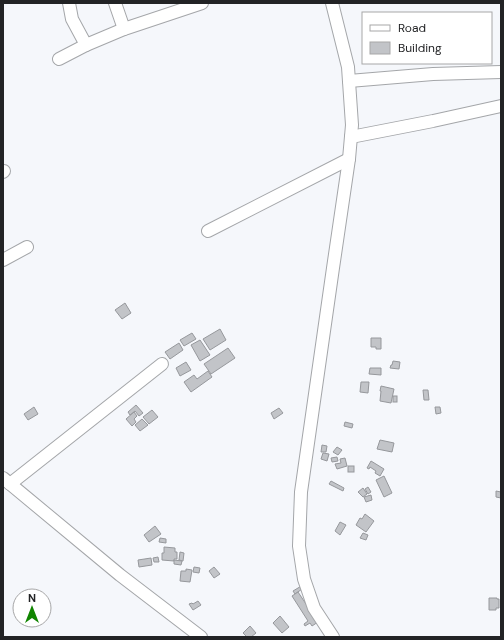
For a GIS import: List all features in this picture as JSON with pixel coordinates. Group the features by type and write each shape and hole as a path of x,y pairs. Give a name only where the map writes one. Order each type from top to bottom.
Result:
{"street":[{"path":"69,3 72,19 86,45"},
{"path":"115,3 124,29"},
{"path":"332,3 348,67 352,125 349,159 301,492 299,546 304,579 314,608 333,637"},
{"path":"59,59 86,45 124,29 197,4"},
{"path":"349,81 434,74 501,72"},
{"path":"351,137 501,106"},
{"path":"208,232 349,159"},
{"path":"3,260 27,247"},
{"path":"162,364 7,481 120,575 201,637"}],"building":[{"path":"125,303 131,313 122,319 115,310"},
{"path":"220,329 226,340 210,350 203,339"},
{"path":"192,333 196,339 184,346 180,340"},
{"path":"371,338 381,338 381,349 371,347"},
{"path":"200,340 210,355 200,361 191,345"},
{"path":"179,343 183,350 170,359 165,352"},
{"path":"228,348 235,358 211,374 204,364"},
{"path":"393,361 400,362 399,369 390,368"},
{"path":"186,362 191,370 180,376 176,368"},
{"path":"370,368 381,368 381,375 369,374"},
{"path":"208,371 212,377 191,392 184,382 194,375 197,379"},
{"path":"361,382 369,382 368,393 360,392"},
{"path":"381,386 394,389 391,403 380,401"},
{"path":"423,390 428,390 429,400 424,400"},
{"path":"393,396 397,396 397,402 393,402"},
{"path":"136,405 143,413 139,416 135,411 130,415 128,412"},
{"path":"34,407 38,414 28,420 24,414"},
{"path":"435,407 440,407 441,413 436,414"},
{"path":"279,408 283,413 274,419 271,413"},
{"path":"152,410 158,417 149,424 143,417"},
{"path":"134,412 137,416 134,419 136,422 132,426 126,419"},
{"path":"142,419 148,425 140,431 135,425"},
{"path":"345,422 353,424 352,428 344,426"},
{"path":"380,440 394,443 392,452 377,449"},
{"path":"322,445 327,446 326,452 321,452"},
{"path":"337,447 342,450 338,455 333,452"},
{"path":"323,453 329,454 327,461 321,459"},
{"path":"337,457 338,461 332,462 331,458"},
{"path":"345,458 347,466 337,469 335,464 341,463 340,459"},
{"path":"371,461 384,469 380,476 370,467 369,469 367,468"},
{"path":"348,466 354,466 354,472 348,472"},
{"path":"384,476 392,493 384,497 376,480"},
{"path":"331,481 344,488 343,491 329,484"},
{"path":"368,487 371,492 368,494 365,489"},
{"path":"363,488 367,494 363,497 358,492"},
{"path":"496,491 501,492 501,498 496,497"},
{"path":"371,495 372,500 366,502 364,497"},
{"path":"365,514 374,521 366,532 356,525 360,518 362,519"},
{"path":"340,522 346,525 340,535 335,531"},
{"path":"155,526 161,534 149,542 144,535"},
{"path":"363,533 368,535 366,540 360,538"},
{"path":"160,538 166,539 166,543 159,542"},
{"path":"164,547 175,548 175,552 177,552 177,559 174,559 174,561 162,560"},
{"path":"180,552 184,553 183,561 179,560"},
{"path":"158,557 159,562 154,562 153,558"},
{"path":"151,558 152,565 139,567 138,560"},
{"path":"174,560 182,561 181,565 174,564"},
{"path":"194,567 200,568 199,573 193,572"},
{"path":"214,567 220,574 214,578 209,571"},
{"path":"186,569 192,570 190,582 180,581 181,571 186,571"},
{"path":"303,585 305,587 295,594 293,591"},
{"path":"298,592 318,622 312,626 310,623 305,626 304,624 308,621 292,596"},
{"path":"489,598 499,599 499,608 496,608 496,610 489,610"},
{"path":"198,601 201,605 193,610 189,604 193,604"},
{"path":"280,616 289,627 282,633 273,623"},
{"path":"250,626 256,633 251,637 247,637 243,633"}]}
